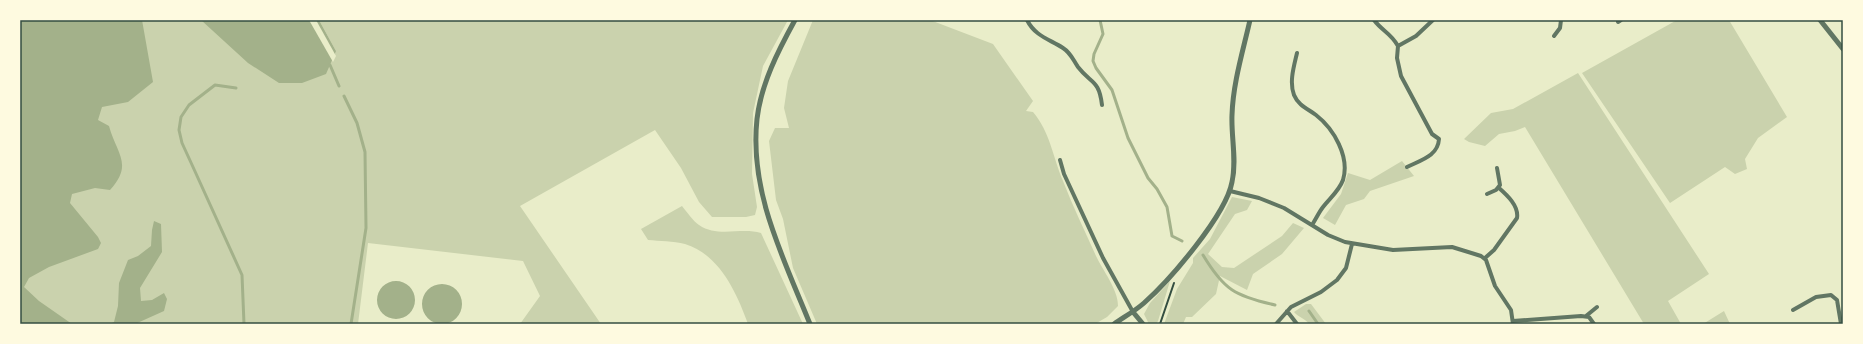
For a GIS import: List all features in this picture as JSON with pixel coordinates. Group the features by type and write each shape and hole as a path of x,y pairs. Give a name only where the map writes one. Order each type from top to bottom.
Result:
{"street":[{"path":"795,20 776,55 764,88 757,118 756,152 762,192 770,222 810,324"},
{"path":"1027,20 1034,31 1068,51 1078,67 1096,84 1100,92 1102,105"},
{"path":"1114,324 1133,312 1152,296 1187,256 1214,221 1230,191 1234,170 1233,101 1250,20"},
{"path":"1374,20 1384,31 1393,36 1398,46 1397,58 1401,76 1419,106 1432,134 1439,139 1439,145 1433,154 1407,167"},
{"path":"1398,46 1416,36 1433,20"},
{"path":"1554,36 1560,28 1562,20"},
{"path":"1820,20 1843,49"},
{"path":"1297,53 1292,82 1294,96 1302,106 1322,122 1337,142 1344,160 1343,179 1312,225"},
{"path":"1060,160 1064,174 1119,290 1133,312 1143,324"},
{"path":"1487,194 1499,188 1501,181 1497,168"},
{"path":"1485,258 1494,250 1517,218 1513,204 1499,188"},
{"path":"1230,191 1275,204 1328,235 1352,244 1393,250 1452,247 1485,258 1495,286 1511,310 1513,323 1586,316 1591,318 1594,324"},
{"path":"1276,324 1294,305 1321,292 1337,280 1346,268 1352,244"},
{"path":"1793,310 1816,297 1830,295 1837,300 1841,324"},
{"path":"1586,316 1597,307"},
{"path":"1287,311 1297,324"}],"path":[{"path":"1160,324 1176,279"}],"shaded area":[{"path":"20,20 301,20 336,51 319,20 788,20 763,66 753,113 752,174 757,207 755,215 746,217 712,217 699,202 681,168 655,130 520,206 601,324 520,324 540,296 523,261 368,243 358,324 20,324"},
{"path":"20,20 142,20 153,82 128,102 102,107 98,120 109,126 121,158 121,173 117,181 110,190 95,188 72,194 70,203 98,237 101,243 98,249 49,267 29,278 24,287 39,301 72,324 20,324"},
{"path":"201,20 319,20 336,51 326,74 302,83 279,83 248,63"},
{"path":"813,20 930,20 993,44 1033,101 1026,111 1033,112 1047,136 1071,200 1096,256 1116,293 1118,306 1107,317 1095,324 817,324 793,268 783,219 776,200 769,141 775,128 789,128 784,108 788,81"},
{"path":"1677,20 1729,20 1787,117 1758,138 1745,159 1747,169 1735,174 1725,167 1670,203 1582,73"},
{"path":"1578,73 1709,274 1668,301 1681,324 1644,324 1525,127 1515,131 1499,134 1485,146 1469,142 1464,139 1491,113 1513,109"},
{"path":"1402,161 1414,176 1370,191 1364,199 1346,205 1335,225 1323,218 1341,194 1348,173 1370,180"},
{"path":"1232,197 1252,201 1247,210 1235,214 1208,254 1222,267 1234,268 1282,236 1293,223 1304,228 1282,254 1253,274 1247,290 1220,276 1216,294 1192,317 1186,317 1183,324 1164,324 1177,289 1193,263 1193,258 1210,239"},
{"path":"682,206 699,225 706,229 722,232 753,231 761,233 803,324 748,324 738,300 725,276 708,256 685,244 648,240 641,229"},
{"path":"154,221 161,224 162,252 140,288 141,301 152,300 164,293 167,299 164,311 135,324 110,324 114,322 118,306 119,283 128,260 138,256 151,246"},
{"path":"392,281 400,281 410,286 414,293 414,307 410,314 400,319 392,319 382,314 380,311 377,304 377,296 382,286 385,284"},
{"path":"1170,281 1158,321 1156,324 1149,324 1144,314 1150,303"},
{"path":"442,284 450,286 456,290 460,296 462,304 460,312 456,318 450,322 442,324 434,322 428,318 424,312 422,304 424,296 428,290 434,286"},
{"path":"1306,304 1311,304 1326,324 1309,324 1306,320 1294,312"},
{"path":"1724,311 1730,324 1703,324"}],"pier":[{"path":"309,20 316,20 336,56 333,62"}],"waterway":[{"path":"1100,20 1103,34 1094,54 1093,61 1096,68 1112,90 1128,138 1148,178 1157,189 1167,207 1172,236 1182,241"},
{"path":"330,65 339,86"},
{"path":"236,88 215,85 189,105 181,117 179,130 182,143 242,275 244,324"},
{"path":"344,96 357,123 365,152 366,228 351,324"},
{"path":"1203,255 1217,276 1232,290 1261,302 1275,305"},
{"path":"1309,311 1318,324"}]}
